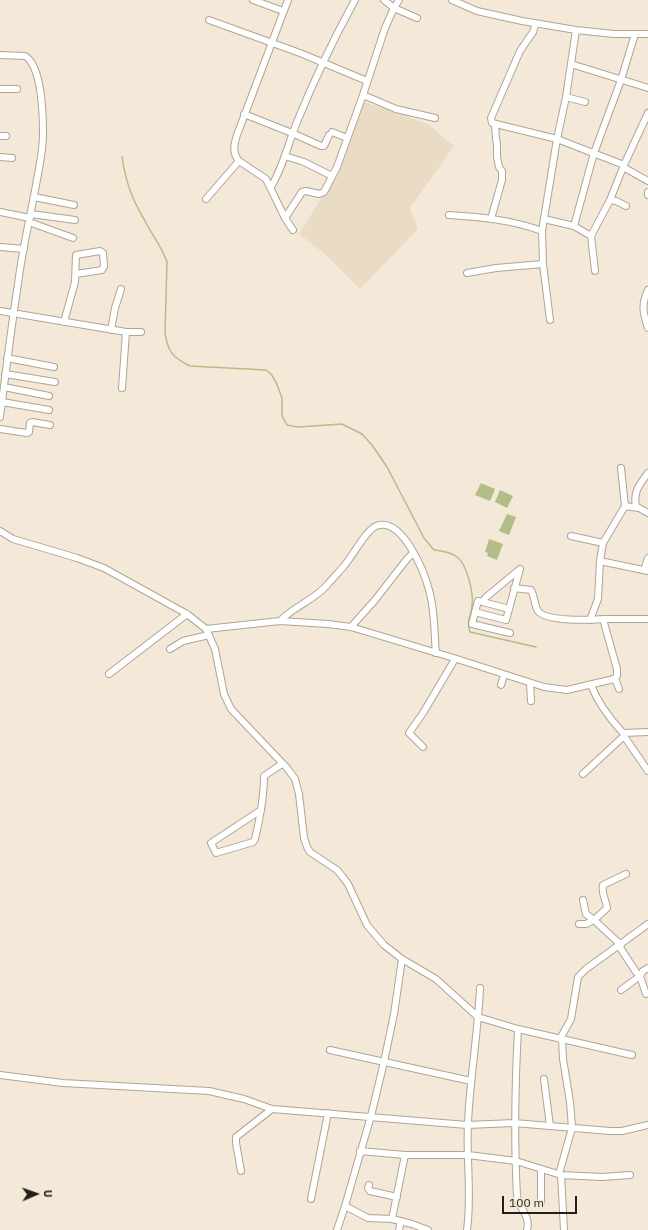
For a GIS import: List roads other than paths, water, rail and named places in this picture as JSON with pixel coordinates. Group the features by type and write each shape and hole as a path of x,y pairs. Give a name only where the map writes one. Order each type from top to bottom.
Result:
{"street":[{"path":"253,0 283,11"},
{"path":"288,0 244,114 235,143 234,153 235,157 239,161 266,179 285,218 293,230"},
{"path":"271,187 277,177 292,132 322,63 355,0"},
{"path":"384,0 394,8 417,18"},
{"path":"285,218 302,192 306,191 319,194 324,192 342,155 385,28 399,0"},
{"path":"452,0 469,8 495,16 576,30 614,34 648,34"},
{"path":"209,20 271,42 367,81"},
{"path":"491,219 502,180 502,171 499,167 497,157 495,124 492,122 491,118 520,51 533,32 536,23"},
{"path":"550,320 543,264 542,231 557,139 566,97 576,30"},
{"path":"574,226 594,153 621,80 635,34"},
{"path":"0,55 21,56 28,58 37,74 43,134 39,168 24,249 7,358 0,414"},
{"path":"571,64 648,88"},
{"path":"0,89 17,89"},
{"path":"363,96 396,109 435,118"},
{"path":"566,97 585,102"},
{"path":"595,271 591,247 591,236 610,200 623,166 648,113"},
{"path":"244,114 292,132 322,146 331,133 347,138"},
{"path":"495,124 557,139 623,166 648,181"},
{"path":"285,156 304,162 332,176"},
{"path":"0,157 12,158"},
{"path":"206,199 239,161"},
{"path":"34,197 74,205"},
{"path":"610,200 626,206"},
{"path":"0,212 30,218 75,220"},
{"path":"449,215 491,219 529,226 542,231"},
{"path":"30,218 73,238"},
{"path":"544,219 574,226 591,236"},
{"path":"0,247 24,249"},
{"path":"64,322 75,282 76,254 102,251 104,266 102,270 76,274"},
{"path":"467,272 543,264"},
{"path":"111,330 115,308 121,289"},
{"path":"648,290 643,308 643,315 648,328"},
{"path":"0,311 111,330 142,332"},
{"path":"122,388 126,332"},
{"path":"7,358 54,367"},
{"path":"5,374 55,382"},
{"path":"4,387 49,396"},
{"path":"2,402 49,410"},
{"path":"0,429 27,433 29,432 30,423 32,422 50,425"},
{"path":"590,620 598,599 600,561 603,543 625,506 621,468"},
{"path":"636,507 635,495 637,487 648,473"},
{"path":"625,506 647,510"},
{"path":"280,621 288,613 318,593 327,585 344,566 371,529 375,526 383,524 396,530 404,538 421,566 430,591 436,653"},
{"path":"0,531 14,539 77,558 104,568 187,614 208,632 215,649 224,694 229,706 292,774 297,785 304,838 307,847 310,852 337,870 342,876 348,884 364,920 371,931 384,945 402,959 436,979 478,1017 518,1029 632,1055"},
{"path":"571,536 603,543"},
{"path":"350,627 375,600 413,553"},
{"path":"600,561 646,571 648,558"},
{"path":"475,612 506,620 520,569 485,598 483,602"},
{"path":"514,588 531,590 540,613 549,616 574,620 648,619"},
{"path":"509,609 478,601 472,624 510,633"},
{"path":"109,674 187,614"},
{"path":"603,619 617,669 617,676 615,678 619,688"},
{"path":"170,649 183,641 208,632 280,621 328,624 350,627 530,683 561,690 574,689 615,678"},
{"path":"423,747 410,735 410,730 423,713 456,659"},
{"path":"501,686 504,675"},
{"path":"530,683 531,700"},
{"path":"591,685 601,705 624,735 648,771"},
{"path":"583,774 624,735 648,732"},
{"path":"261,810 211,843 216,853 253,842 255,839 261,810 264,793 264,776 282,764"},
{"path":"579,924 586,924 594,920 607,908 605,897 602,893 603,885 626,874"},
{"path":"583,900 586,914 620,945 640,976 646,994"},
{"path":"564,1230 560,1174 572,1128 570,1102 561,1039 571,1019 578,977 648,924"},
{"path":"337,1230 371,1116 384,1062 394,1014 402,959"},
{"path":"621,990 648,968"},
{"path":"467,1230 469,1193 468,1125 480,988"},
{"path":"518,1029 514,1123 518,1199 527,1219 527,1230"},
{"path":"330,1050 471,1081"},
{"path":"0,1075 69,1084 174,1088 209,1091 244,1099 272,1108 468,1125 514,1123 622,1132 648,1125"},
{"path":"544,1079 550,1126"},
{"path":"241,1171 236,1137 272,1108"},
{"path":"311,1199 328,1113"},
{"path":"360,1151 405,1154 468,1155 516,1161 560,1174 593,1176 630,1174"},
{"path":"392,1219 405,1154"},
{"path":"541,1202 542,1169"},
{"path":"369,1185 368,1188 370,1190 397,1197"},
{"path":"345,1206 368,1218 392,1219 417,1225 428,1230"},
{"path":"399,1230 401,1222"}],"waterway":[{"path":"122,157 125,175 133,198 167,262 165,333 172,354 190,366 266,370 271,374 276,382 282,398 282,416 287,425 298,427 342,424 362,434 372,445 387,467 424,538 434,550 455,555 464,566 467,572 472,594 472,606 469,621 470,632 536,647"}]}
